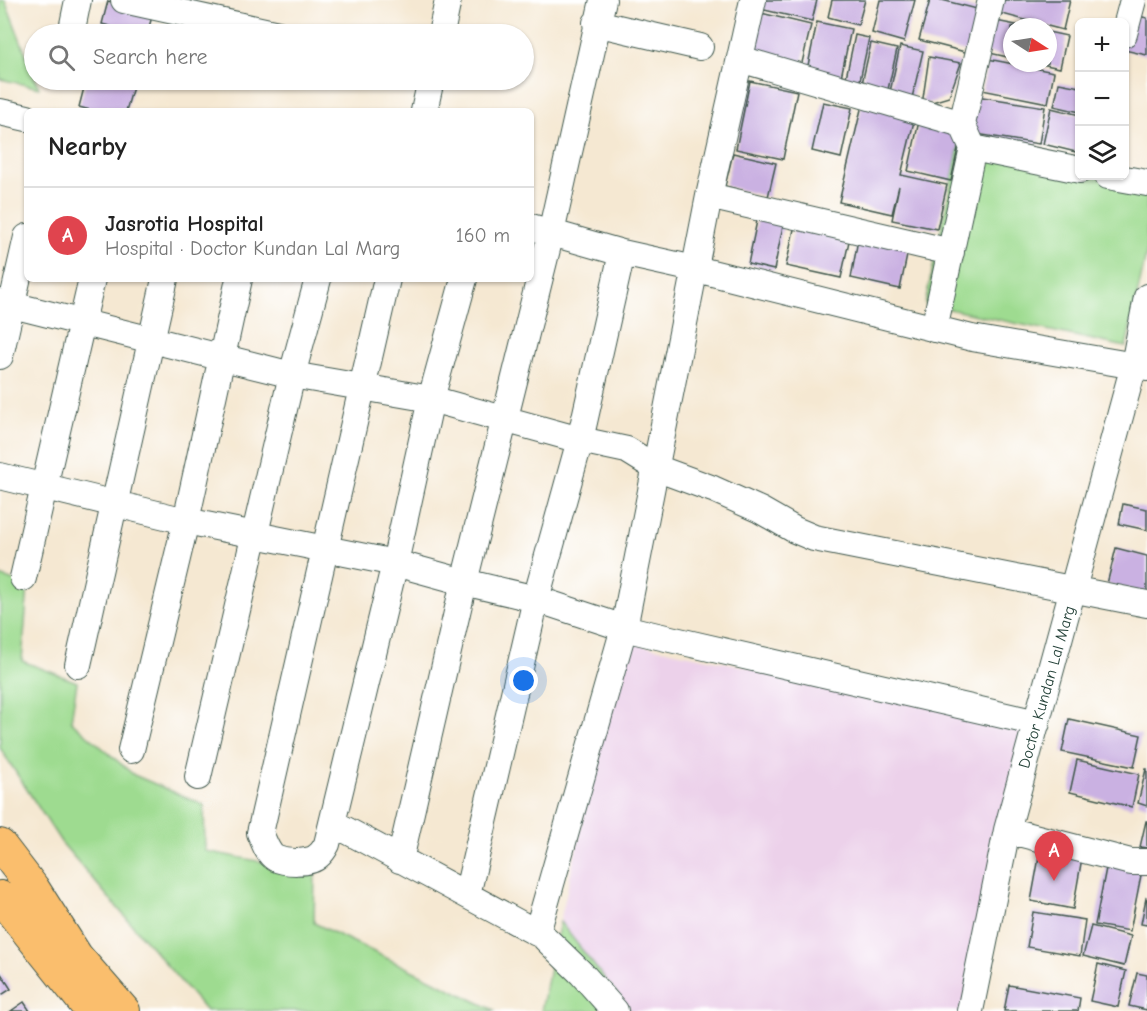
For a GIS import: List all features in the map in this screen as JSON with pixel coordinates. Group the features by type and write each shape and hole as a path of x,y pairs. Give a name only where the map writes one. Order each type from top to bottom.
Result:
{"main road":[{"path":"0,845 33,888 77,957 124,1011"},
{"path":"1,900 91,1011"}],"street":[{"path":"73,24 78,0"},
{"path":"124,0 233,24"},
{"path":"443,24 448,0"},
{"path":"333,823 537,933 624,628 709,196 753,0"},
{"path":"1129,18 1133,0"},
{"path":"934,329 973,148 962,124 983,2"},
{"path":"534,267 541,230 599,11 700,47"},
{"path":"740,59 962,124"},
{"path":"425,108 429,90"},
{"path":"0,112 24,116"},
{"path":"973,148 1075,169"},
{"path":"1129,180 1147,183"},
{"path":"709,196 951,252"},
{"path":"541,230 622,253 972,338 1141,367"},
{"path":"0,356 6,303 24,246"},
{"path":"467,895 536,599 580,440 622,253"},
{"path":"23,578 91,282"},
{"path":"78,665 164,282"},
{"path":"131,750 186,521 238,282"},
{"path":"198,777 292,375 317,282"},
{"path":"386,282 260,833 266,848 274,858 291,861 308,860 318,857 327,844 395,563 431,399 463,282"},
{"path":"399,860 505,419 531,282"},
{"name":"Doctor Kundan Lal Marg","path":"970,1011 1007,830 1074,589 1141,367 1147,297"},
{"path":"6,303 292,375 431,399 580,440 627,450 657,468 732,498 814,537 1147,604"},
{"path":"0,476 186,521 395,563 536,599 624,628 1037,723"},
{"path":"1007,830 1131,862 1147,862"},
{"path":"546,939 615,1011"}],"shaded area":[{"path":"623,641 1041,729 974,1011 630,1011 560,922"}],"green space":[{"path":"0,0 5,0 24,49 24,85 0,79"},
{"path":"960,141 1075,175 1075,180 1129,180 1129,177 1147,181 1147,250 1126,347 925,304"},
{"path":"0,576 28,586 22,661 77,682 71,721 134,775 204,805 205,851 315,872 314,923 496,1011 206,1011 61,842 0,748"},
{"path":"560,922 630,1011 541,1011"}],"building":[{"path":"762,0 817,0 812,21 760,9"},
{"path":"832,0 865,0 858,25 828,17"},
{"path":"880,0 915,0 904,42 872,33"},
{"path":"930,0 942,0 981,10 969,53 919,40"},
{"path":"998,0 1070,0 1063,30 1057,28 1057,18 1018,18 995,12"},
{"path":"108,1 153,13 150,24 102,24"},
{"path":"761,13 811,25 801,67 751,54"},
{"path":"1131,14 1147,18 1147,55 1129,51"},
{"path":"991,20 1003,22 1003,56 985,52"},
{"path":"817,22 851,29 840,82 806,75"},
{"path":"1057,34 1067,36 1060,68 1057,67"},
{"path":"855,35 869,38 859,85 845,82"},
{"path":"871,43 897,49 887,94 861,88"},
{"path":"900,46 923,51 912,98 890,92"},
{"path":"929,57 961,63 949,97 922,105"},
{"path":"988,59 1003,62 1003,72 1054,72 1048,103 982,90"},
{"path":"750,81 797,91 783,159 736,149"},
{"path":"1059,83 1075,86 1075,111 1054,106"},
{"path":"83,90 132,90 127,108 79,107"},
{"path":"976,96 1045,107 1039,144 970,133"},
{"path":"823,102 852,108 841,158 812,151"},
{"path":"862,105 915,117 901,175 947,185 937,229 892,220 899,186 892,214 839,202"},
{"path":"1051,108 1075,114 1075,152 1043,144"},
{"path":"919,121 962,130 951,181 908,171"},
{"path":"733,153 776,163 768,197 725,186"},
{"path":"759,211 785,216 774,270 748,264"},
{"path":"796,220 851,232 841,278 786,266"},
{"path":"859,234 909,246 900,289 851,278"},
{"path":"1123,504 1147,509 1147,530 1119,524"},
{"path":"1116,548 1147,556 1147,594 1107,584"},
{"path":"1069,719 1141,735 1134,767 1062,752"},
{"path":"1077,760 1139,774 1132,807 1070,792"},
{"path":"1147,769 1147,806 1138,803"},
{"path":"1147,821 1147,848 1140,847"},
{"path":"1042,841 1083,852 1073,909 1031,901"},
{"path":"1108,858 1143,865 1130,931 1095,925"},
{"path":"1147,899 1147,925 1141,924"},
{"path":"1033,912 1085,920 1080,956 1027,947"},
{"path":"1091,926 1131,936 1124,966 1083,956"},
{"path":"1098,964 1126,971 1118,1007 1090,1001"},
{"path":"0,972 11,989 0,996"},
{"path":"1137,973 1147,975 1147,1010 1129,1006"},
{"path":"1009,985 1080,998 1078,1011 1004,1011"},
{"path":"24,1002 30,1011 11,1011"}],"place":[{"name":"Jasrotia Hospital","path":"1054,881"}]}
